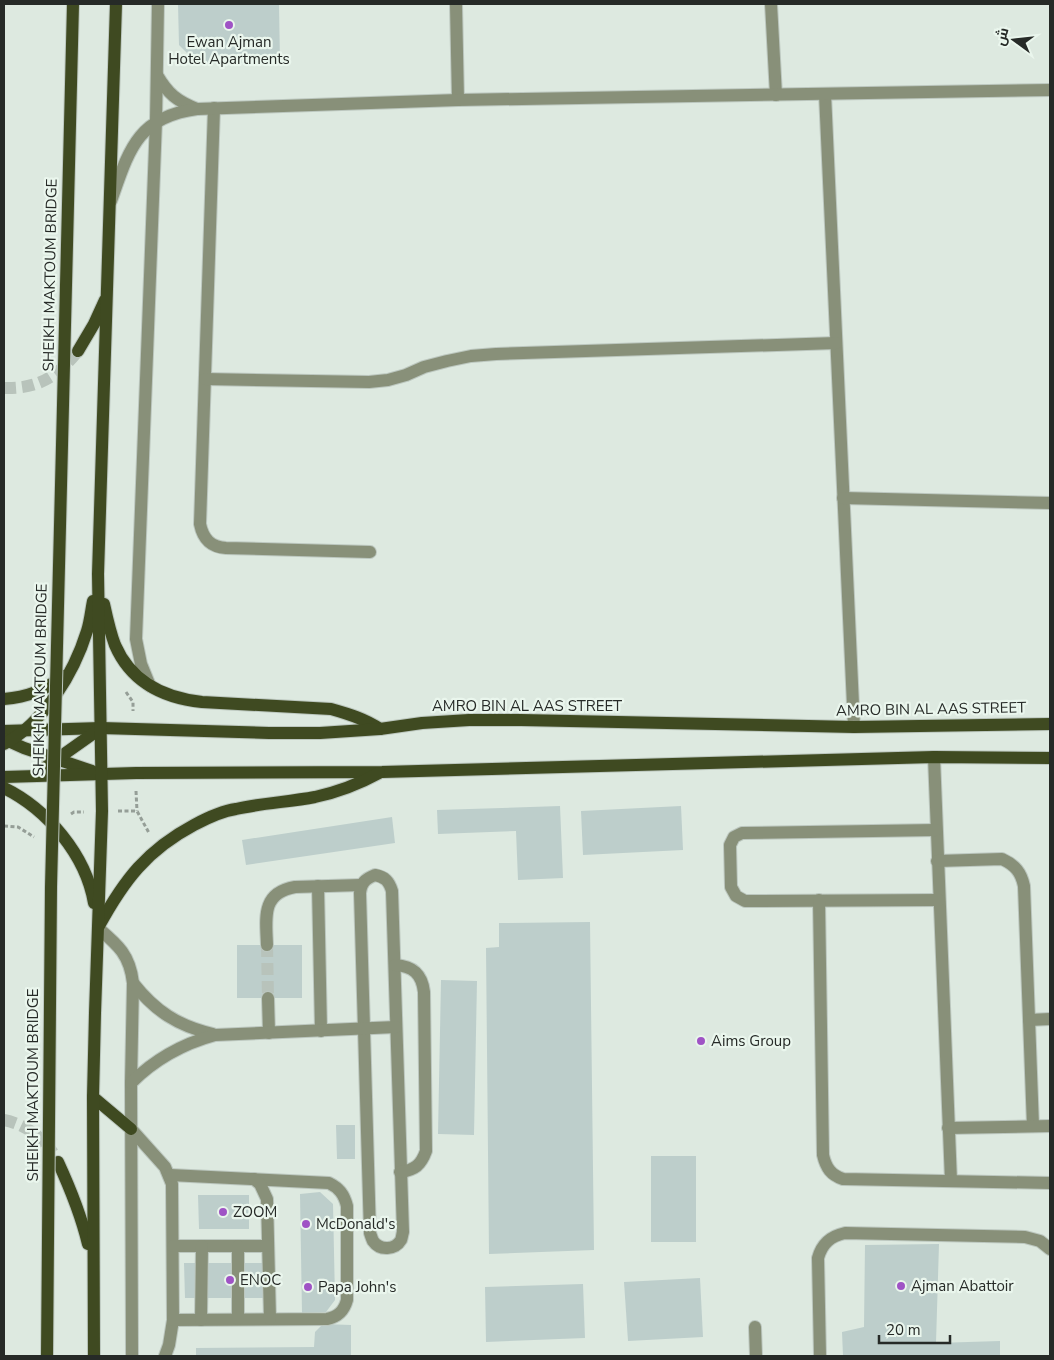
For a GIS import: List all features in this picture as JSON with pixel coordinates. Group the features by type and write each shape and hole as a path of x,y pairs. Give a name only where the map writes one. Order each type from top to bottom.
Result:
{"main road":[{"name":"SHEIKH MAKTOUM BRIDGE","path":"47,1356 51,887 73,4"},
{"path":"94,1356 94,1097 102,811 98,574 116,4"},
{"path":"78,351 94,324 107,295"},
{"path":"98,574 110,631 116,646 134,673 150,686 166,695 184,700 331,709 348,713 380,729"},
{"path":"5,739 23,730 37,718 66,680 88,630 98,574"},
{"path":"4,699 21,698 43,690 62,677 76,660"},
{"name":"AMRO BIN AL AAS STREET","path":"23,730 101,728 320,733 469,720 854,727 1050,724"},
{"path":"6,791 58,760 101,728"},
{"path":"5,739 58,760 101,774"},
{"path":"4,777 101,774 382,772 934,757 1050,758"},
{"path":"98,928 113,900 132,874 157,849 178,834 205,819 234,809 316,797 366,780 382,772"},
{"path":"6,791 34,807 53,825 69,846 82,868 92,892 98,928"},
{"path":"94,1097 131,1129"},
{"path":"58,1162 73,1194 93,1263"}],"street":[{"path":"150,686 141,664 136,639 156,121 158,4"},
{"path":"456,4 458,100"},
{"path":"771,4 776,95"},
{"path":"157,74 173,96 185,104 198,109"},
{"path":"110,206 123,167 132,148 143,132 156,121 177,113 198,109 458,100 1050,90"},
{"path":"825,94 854,727"},
{"path":"214,108 200,524 202,532 205,539 211,544 226,548 370,552"},
{"path":"205,380 369,382 388,380 447,361 471,356 836,343"},
{"path":"843,498 1050,503"},
{"path":"934,757 951,1181"},
{"path":"936,830 742,833 734,837 730,845 731,887 736,896 745,901 939,900"},
{"path":"937,861 1002,859 1018,869 1022,877 1024,886 1033,1126"},
{"path":"375,875 383,877 389,882 392,891 395,965 403,1232 401,1240 395,1246 387,1248 379,1247 373,1241 370,1234 363,1029 360,893 361,885 366,878 375,875"},
{"path":"267,945 266,917 268,907 278,893 295,887 361,885"},
{"path":"318,886 321,1031"},
{"path":"819,900 823,1146 825,1164 829,1171 844,1179 1050,1183"},
{"path":"98,928 122,950 128,960 133,983 131,1083 132,1356"},
{"path":"395,965 412,969 419,975 423,983 424,992 426,1151 423,1160 417,1166 409,1171 400,1172"},
{"path":"133,983 155,1008 169,1017 183,1025 215,1035"},
{"path":"268,998 269,1033"},
{"path":"1029,1020 1050,1019"},
{"path":"131,1083 142,1071 170,1053 200,1039 215,1035 396,1027"},
{"path":"948,1128 1050,1126"},
{"path":"131,1129 165,1167 170,1175 173,1192 173,1320 169,1345 165,1356"},
{"path":"170,1175 329,1183 341,1192 347,1206 347,1300 338,1315 327,1319 173,1320"},
{"path":"254,1179 264,1191 267,1199 270,1320"},
{"path":"820,1356 818,1258 820,1250 825,1243 838,1234 1025,1238 1040,1241 1050,1249"},
{"path":"173,1246 268,1246"},
{"path":"201,1320 202,1246"},
{"path":"238,1246 238,1320"},
{"path":"756,1328 756,1356"}],"path":[{"path":"122,686 133,702 134,729"}],"building":[{"name":"Ewan Ajman Hotel Apartments","path":"178,4 279,4 280,62 198,64 179,45"},
{"path":"560,806 563,878 518,880 516,831 438,834 437,810"},
{"path":"681,806 683,850 583,855 581,811"},
{"path":"392,817 395,843 246,865 242,840"},
{"path":"590,922 594,1250 489,1254 486,948 499,947 499,923"},
{"path":"237,945 302,945 302,998 237,998"},
{"path":"441,980 477,981 474,1135 438,1134"},
{"path":"336,1125 355,1125 355,1159 337,1159"},
{"path":"651,1156 696,1156 696,1242 651,1242"},
{"path":"320,1192 333,1204 335,1300 326,1312 302,1313 300,1194"},
{"name":"ZOOM","path":"198,1195 249,1195 249,1229 199,1229"},
{"name":"Ajman Abattoir","path":"939,1244 936,1343 1000,1341 1000,1356 843,1356 842,1332 864,1327 865,1245"},
{"name":"ENOC","path":"184,1263 275,1263 275,1298 185,1298"},
{"path":"700,1278 703,1337 628,1341 624,1282"},
{"path":"583,1284 585,1338 486,1342 485,1287"},
{"path":"323,1324 351,1325 351,1356 196,1356 196,1348 314,1347 315,1332"}],"tunnel":[{"path":"4,388 27,386 46,380 62,368 78,351"},
{"path":"267,945 268,998"},
{"path":"4,1120 18,1124 32,1132 53,1153"}],"place":[{"name":"Ewan Ajman Hotel Apartments","path":"229,25"},
{"name":"Aims Group","path":"701,1041"},
{"name":"ZOOM","path":"223,1212"},
{"name":"McDonald's","path":"306,1224"},
{"name":"ENOC","path":"230,1280"},
{"name":"Ajman Abattoir","path":"901,1286"},
{"name":"Papa John's","path":"308,1287"}]}
